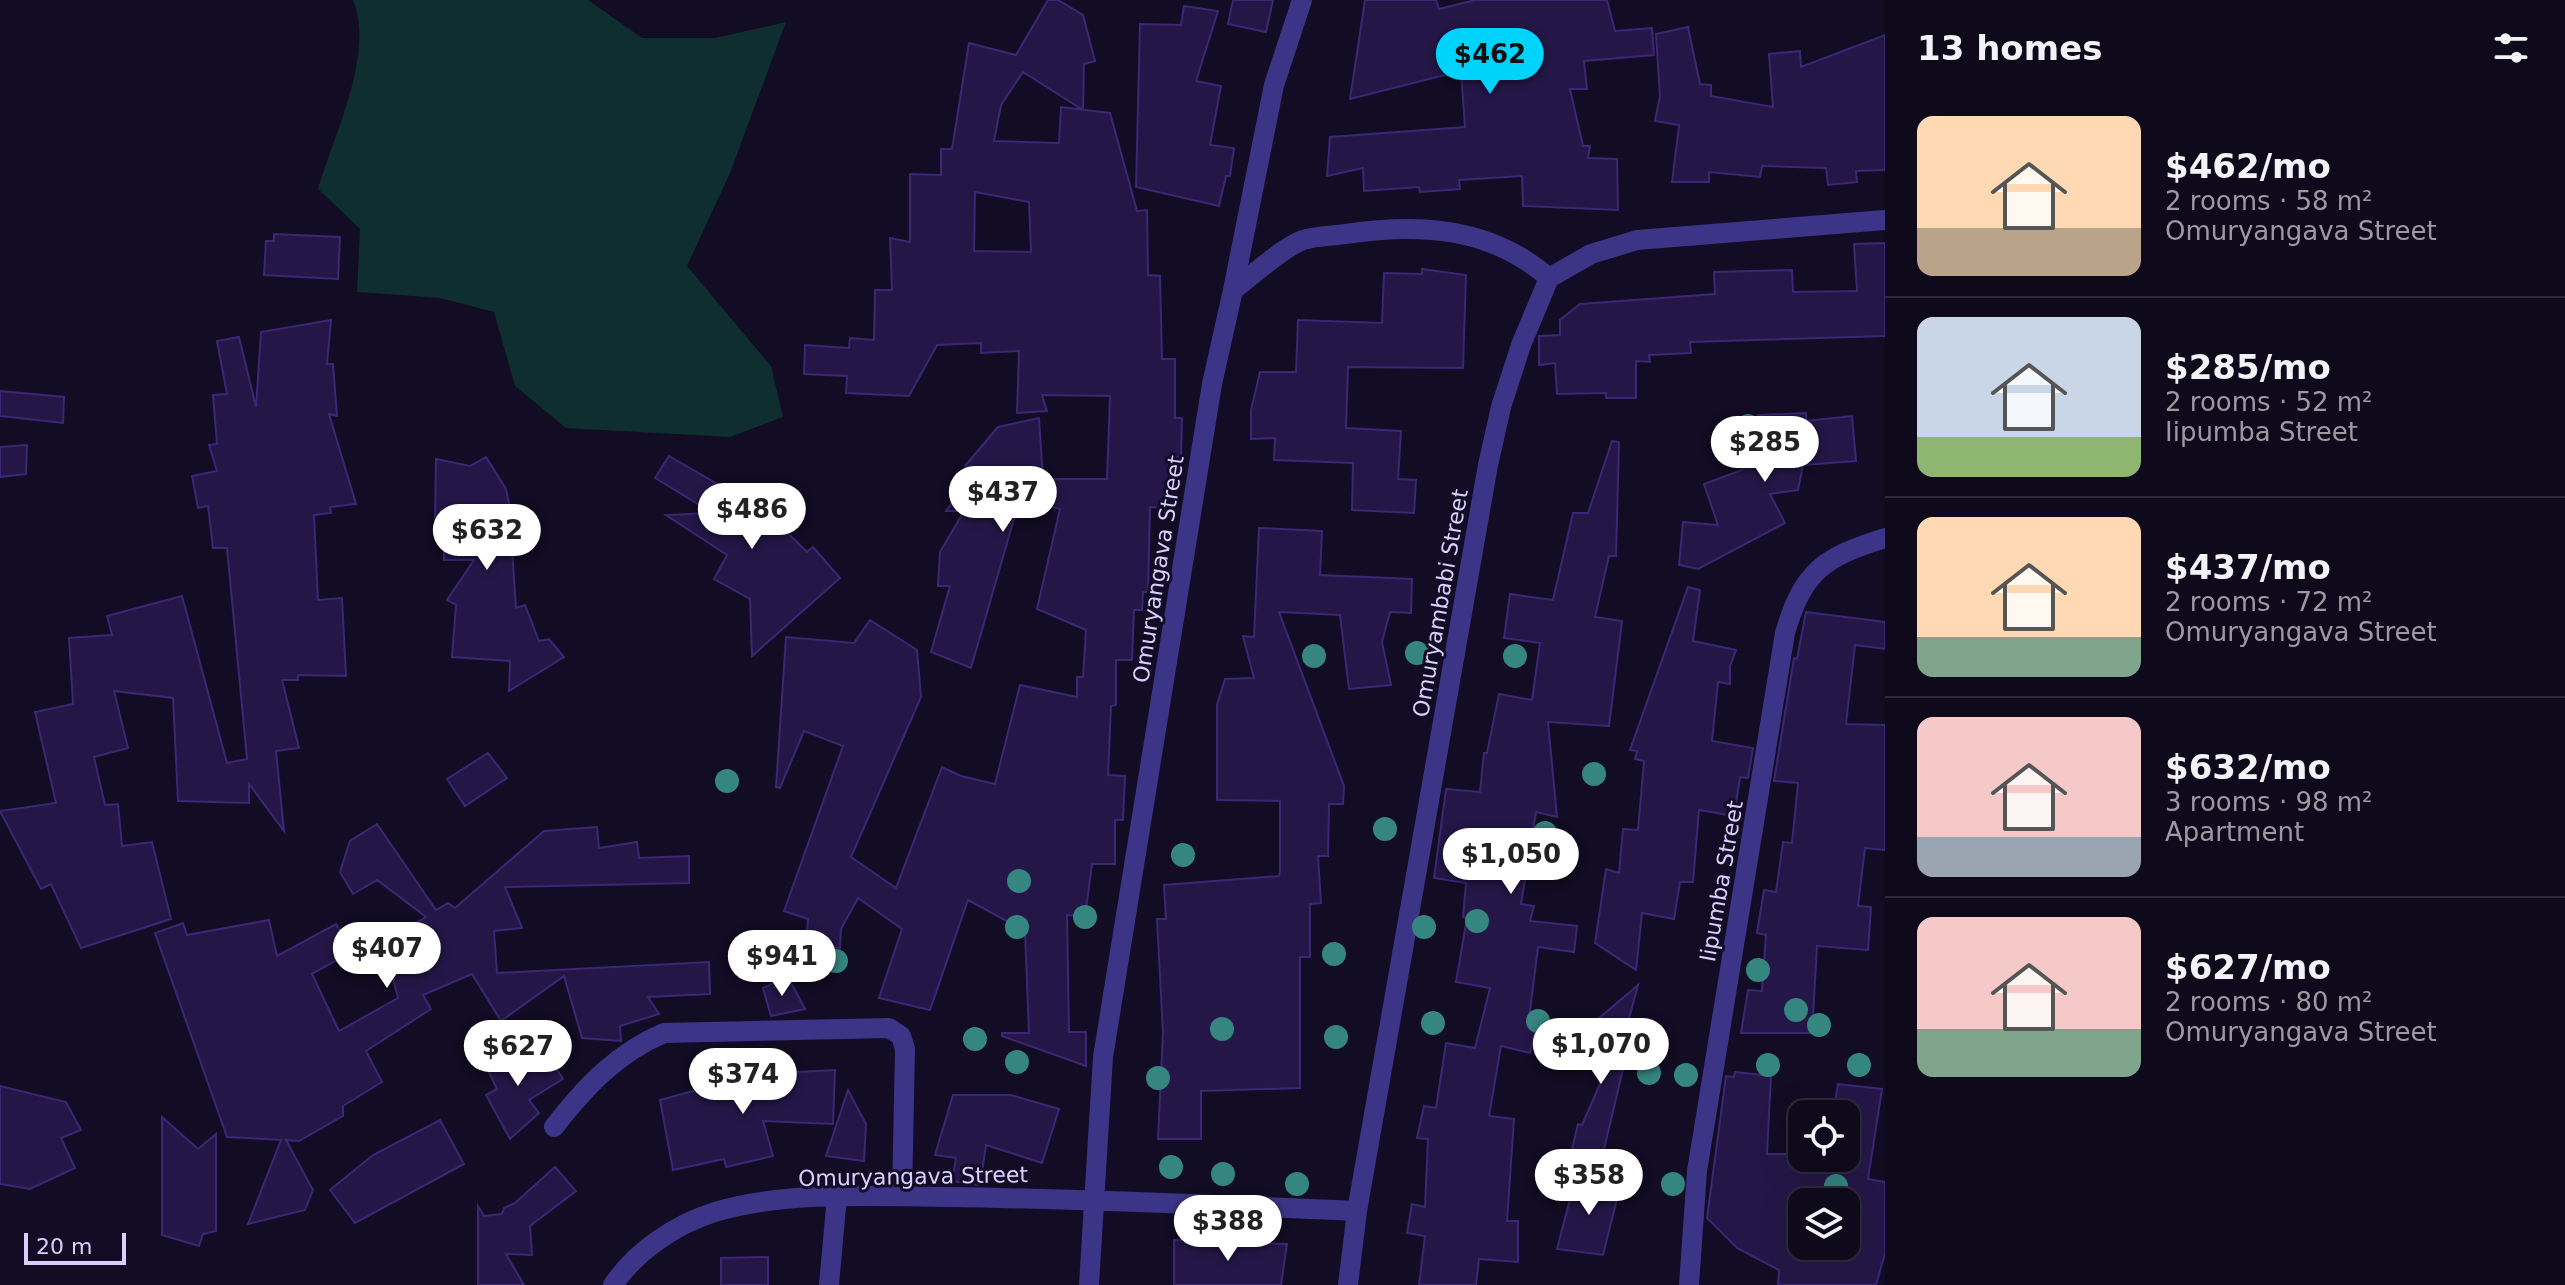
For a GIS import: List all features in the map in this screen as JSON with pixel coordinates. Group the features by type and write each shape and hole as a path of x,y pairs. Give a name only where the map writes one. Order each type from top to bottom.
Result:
{"street":[{"name":"Omuryangava Street","path":"1089,1285 1103,1057 1212,384 1274,85 1302,0"},
{"path":"1233,290 1301,241 1374,230 1433,228 1504,246 1529,260 1549,278 1591,254 1637,240 1885,220"},
{"name":"Omuryambabi Street","path":"1348,1285 1357,1211 1488,465 1501,407 1521,345 1549,278"},
{"name":"Iipumba Street","path":"1689,1285 1697,1171 1785,633 1795,599 1811,574 1852,548 1885,538"},
{"path":"554,1127 583,1090 612,1063 644,1041 664,1033 889,1028 901,1036 905,1049 902,1196"},
{"name":"Omuryangava Street","path":"613,1285 640,1254 681,1227 715,1212 837,1196 1096,1199 1357,1211"},
{"path":"829,1285 837,1196"}],"green space":[{"path":"353,0 588,0 642,38 715,38 786,22 730,173 687,266 771,366 783,417 730,437 566,428 515,386 494,312 440,298 357,292 360,229 318,189 356,69 358,21"}],"building":[{"path":"1048,0 1058,0 1083,15 1095,61 1084,64 1083,110 1110,113 1137,211 1147,210 1148,275 1160,276 1162,359 1175,359 1175,418 1182,418 1181,457 1171,457 1168,508 1150,507 1148,592 1143,592 1142,610 1134,610 1132,660 1116,660 1116,705 1111,706 1108,775 1125,776 1123,820 1115,820 1115,864 1092,864 1085,917 1067,915 1069,1032 1086,1032 1086,1066 1002,1036 1002,1033 1029,1033 1025,931 968,900 930,1010 879,998 902,929 858,898 841,929 840,948 806,946 808,919 784,911 843,746 804,731 780,788 776,787 786,637 854,643 870,620 917,650 921,697 851,857 896,888 942,767 961,776 995,784 1020,685 1077,697 1077,677 1083,677 1086,630 1037,609 1060,509 1020,498 971,668 931,652 950,586 938,586 940,552 964,511 946,511 973,473 965,466 998,427 1039,418 1043,479 1107,479 1110,396 1042,395 1047,411 1017,413 1019,351 981,353 981,343 937,345 909,396 846,393 847,376 804,374 805,345 849,348 850,338 874,340 875,290 892,290 890,238 910,242 910,174 941,175 941,149 952,149 969,43 1016,55","holes":["1023,72 1082,110 1061,107 1059,143 994,141 1001,105","975,192 1029,202 1031,252 974,251"]},
{"path":"1233,0 1273,0 1266,32 1228,24"},
{"path":"1365,0 1436,0 1439,9 1475,0 1607,0 1615,31 1652,28 1654,55 1584,61 1587,89 1570,89 1583,146 1590,146 1588,158 1617,159 1618,210 1523,206 1522,176 1459,180 1460,189 1420,192 1419,187 1364,191 1363,168 1327,176 1330,137 1465,127 1461,71 1350,99"},
{"path":"1184,6 1218,11 1196,81 1221,86 1210,145 1234,148 1230,176 1226,176 1219,206 1136,187 1140,24 1181,25"},
{"path":"1688,27 1700,84 1711,85 1711,96 1773,107 1769,54 1800,51 1801,67 1885,35 1885,170 1856,171 1857,182 1828,185 1826,168 1762,166 1760,177 1709,172 1709,182 1672,182 1679,125 1655,121 1660,96 1656,34"},
{"path":"274,234 340,237 338,279 264,275 266,241 274,241"},
{"path":"1885,243 1885,336 1690,342 1691,353 1649,355 1650,362 1636,361 1636,398 1606,398 1606,393 1557,394 1555,363 1539,365 1539,336 1560,335 1560,320 1580,304 1715,294 1714,272 1792,270 1793,292 1857,291 1854,244"},
{"path":"1422,269 1466,275 1463,368 1348,367 1346,428 1401,431 1398,479 1416,480 1414,513 1352,510 1353,463 1274,460 1275,438 1251,439 1251,410 1260,372 1296,372 1298,320 1382,323 1384,273 1422,274"},
{"path":"331,320 327,364 333,364 337,416 329,414 356,504 330,507 331,513 314,515 318,600 342,598 346,676 298,675 298,680 282,680 299,748 276,751 284,831 249,784 249,803 178,801 173,698 114,691 128,748 94,757 105,805 118,804 122,846 152,842 171,919 81,948 51,884 41,889 0,811 56,803 35,712 73,704 69,638 112,635 107,616 182,596 227,763 247,759 227,548 213,548 208,506 198,508 192,476 217,471 209,445 217,444 213,395 227,394 217,341 239,337 256,407 261,332"},
{"path":"0,391 64,397 63,423 0,416"},
{"path":"1806,413 1806,421 1852,416 1856,461 1803,465 1798,490 1770,494 1785,523 1698,569 1679,565 1683,522 1718,525 1704,484 1739,471 1768,453 1758,415"},
{"path":"1612,441 1619,442 1616,556 1609,556 1595,617 1622,621 1609,726 1548,722 1557,817 1536,812 1521,904 1534,906 1530,921 1577,926 1574,952 1538,947 1529,1019 1538,1021 1530,1053 1501,1046 1489,1116 1514,1119 1507,1221 1518,1221 1518,1262 1479,1259 1476,1285 1419,1285 1425,1236 1407,1233 1412,1204 1425,1207 1428,1139 1417,1138 1424,1106 1436,1108 1446,1043 1475,1048 1490,988 1456,982 1467,918 1463,917 1466,883 1434,878 1446,789 1480,792 1484,753 1487,753 1499,694 1532,700 1540,643 1504,638 1510,594 1553,600 1573,513 1588,513"},
{"path":"27,445 26,474 0,477 0,447"},
{"path":"669,456 740,497 748,486 773,502 767,512 807,552 813,547 840,578 752,656 750,599 714,579 727,555 666,515 713,513 655,478"},
{"path":"486,457 506,489 515,534 511,535 516,608 525,605 539,641 549,639 564,657 509,691 510,661 452,657 456,605 447,600 474,560 444,560 444,517 435,517 436,459 470,466"},
{"path":"1259,528 1322,531 1320,575 1412,579 1411,613 1390,612 1382,642 1391,685 1349,689 1340,615 1279,612 1344,786 1343,804 1329,804 1328,856 1318,856 1321,903 1310,904 1310,957 1300,957 1300,1088 1201,1091 1201,1139 1158,1139 1163,1033 1157,919 1166,919 1164,885 1279,876 1280,871 1280,801 1217,800 1217,705 1225,679 1254,678 1243,636 1254,637"},
{"path":"1688,587 1700,590 1693,641 1736,650 1730,666 1730,684 1718,682 1712,741 1753,748 1748,778 1740,777 1734,816 1699,810 1693,882 1680,882 1674,919 1642,913 1636,970 1595,943 1606,869 1619,873 1623,829 1638,830 1644,761 1635,759 1637,751 1630,750"},
{"path":"1806,612 1885,622 1885,649 1855,645 1846,724 1885,725 1885,850 1865,848 1858,906 1871,907 1868,950 1817,946 1812,1033 1741,1033 1748,990 1762,991 1766,935 1757,933 1764,890 1776,892 1783,842 1792,843 1798,783 1774,781 1794,658 1797,659"},
{"path":"488,753 507,778 465,806 447,779"},
{"path":"377,824 436,910 448,903 455,908 544,831 597,827 599,848 637,842 639,858 689,856 689,883 505,887 522,928 494,931 497,973 709,962 710,994 648,997 659,1014 620,1026 621,1041 582,1038 564,976 501,1021 472,974 423,995 431,1009 366,1051 382,1082 343,1106 343,1116 299,1141 286,1140 313,1190 305,1210 248,1224 281,1140 227,1137 155,933 183,923 187,935 269,920 277,956 336,924 351,952 312,974 339,1031 398,998 384,942 426,917 377,880 353,894 340,872 350,841"},
{"path":"788,977 805,1009 771,1016 763,988"},
{"path":"1638,985 1617,1063 1624,1065 1597,1179 1567,1170 1578,1124 1582,1125 1610,1061 1588,1055 1589,1051 1566,1046"},
{"path":"506,1046 519,1071 547,1054 563,1079 529,1100 539,1113 510,1139 486,1095 497,1089 482,1058"},
{"path":"835,1070 833,1124 763,1121 773,1156 726,1167 724,1159 673,1170 660,1100 755,1074"},
{"path":"1735,1072 1771,1076 1767,1154 1788,1154 1788,1172 1860,1172 1860,1100 1835,1100 1838,1084 1882,1089 1868,1179 1885,1182 1885,1253 1876,1285 1778,1285 1779,1270 1737,1248 1707,1218 1726,1076 1734,1077"},
{"path":"0,1086 66,1102 81,1130 61,1138 75,1168 30,1189 0,1184"},
{"path":"848,1090 866,1124 864,1161 826,1156"},
{"path":"953,1095 1011,1095 1059,1109 1042,1163 986,1145 980,1185 952,1181 956,1158 935,1155"},
{"path":"162,1117 198,1149 216,1134 216,1231 203,1234 199,1246 162,1235"},
{"path":"440,1120 464,1164 355,1223 330,1190 373,1155"},
{"path":"555,1167 576,1191 530,1226 532,1255 506,1254 524,1285 478,1285 478,1206 484,1216 502,1214 504,1208 515,1203"},
{"path":"1576,1176 1620,1187 1603,1255 1557,1249"},
{"path":"1174,1240 1287,1244 1281,1285 1174,1285"},
{"path":"768,1257 768,1285 721,1285 721,1258"}]}
